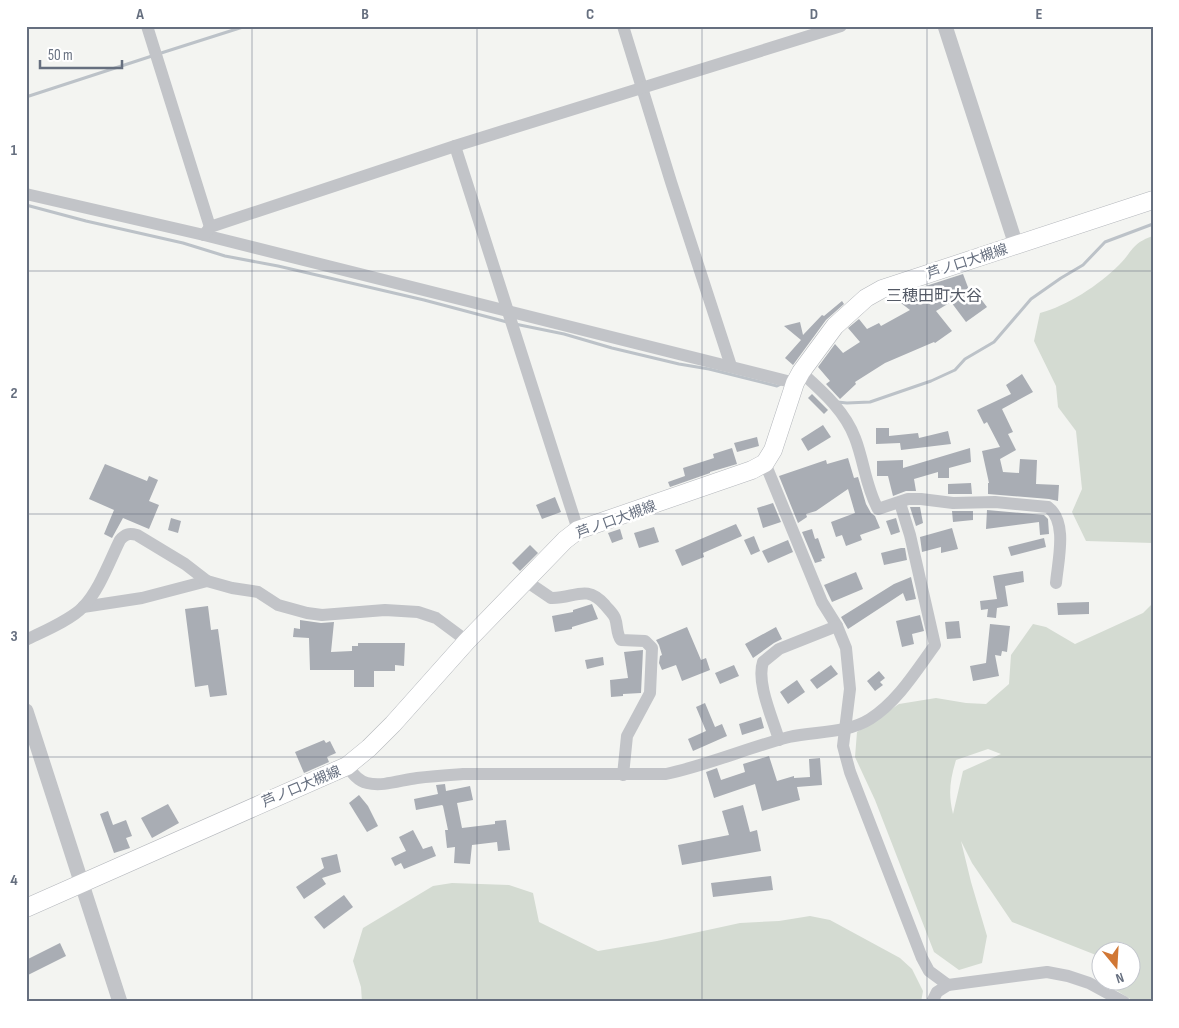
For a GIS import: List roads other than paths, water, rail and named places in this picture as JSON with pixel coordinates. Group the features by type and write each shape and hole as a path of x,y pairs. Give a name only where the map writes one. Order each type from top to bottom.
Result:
{"main road":[{"name":"芦ノ口大槻線","path":"26,908 347,766 369,748 393,724 467,641 565,540 578,530 752,470 765,463 773,450 798,378 835,326 866,298 882,289 1153,200"}],"street":[{"path":"146,26 207,231"},
{"path":"623,26 731,366"},
{"path":"207,231 455,146 842,26"},
{"path":"945,26 1016,245"},
{"path":"455,146 578,530"},
{"path":"26,194 207,231 508,312 731,366 798,378 828,396 845,420 855,437 878,509 908,499 922,498 953,502 995,502 1048,507 1054,511 1059,520 1060,530 1056,583"},
{"path":"765,463 822,602 837,626 846,648 850,689 843,746 850,772 922,958 929,971 948,985"},
{"path":"347,766 360,780 377,784 448,775 666,774 687,770 779,740 846,728 871,718 885,707 907,684 935,645 910,535 900,502"},
{"path":"26,640 75,614 83,607 91,596 120,540 124,535 130,534 137,536 185,564 208,581 232,588 258,592 278,605 307,613 322,614 385,610 418,612 436,618 467,641"},
{"path":"83,607 142,598 208,581"},
{"path":"526,581 551,598 583,593 593,594 600,599 615,617 616,631 621,640 645,641 652,648 650,693 626,736 623,774"},
{"path":"779,740 763,686 761,675 763,662 779,649 837,626"},
{"path":"26,711 120,1002"},
{"path":"932,1002 937,992 948,985 1046,972 1068,976 1089,983 1124,1002"}],"waterway":[{"path":"158,54 246,26"},
{"path":"26,97 152,56"},
{"path":"26,205 183,243 225,256 278,266 424,300 507,322"},
{"path":"837,402 870,402 931,381 955,370 965,359 994,342 1031,299 1083,265 1105,242 1153,224"},
{"path":"515,324 564,334 679,364 709,369 777,386 781,384"}],"district":[{"name":"三穂田町大谷","path":"934,295"}]}
